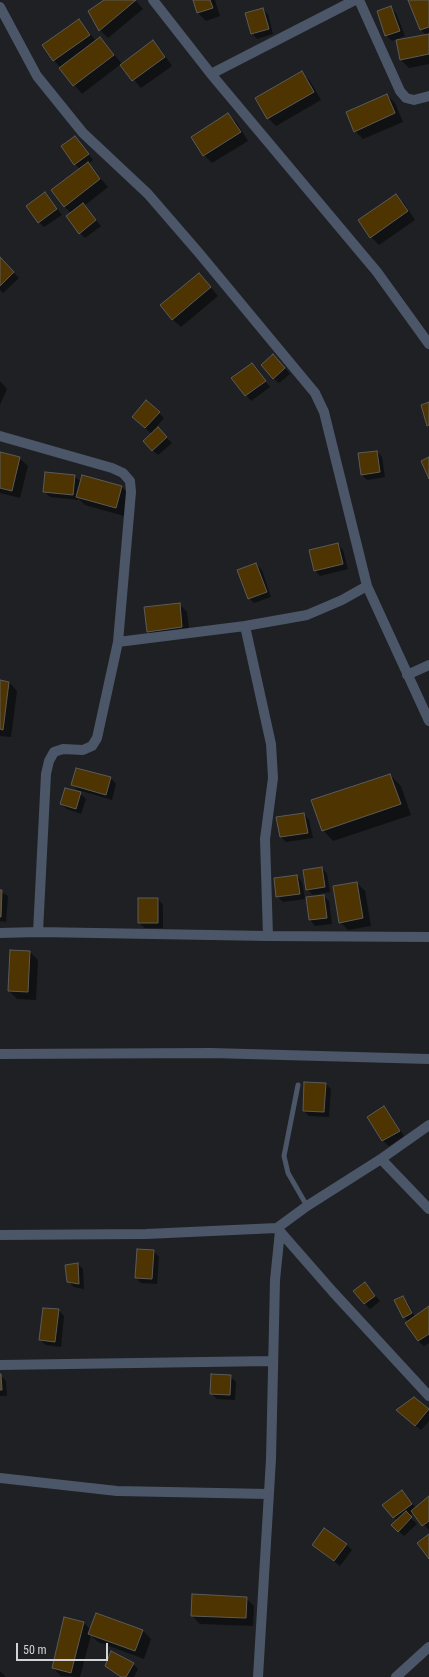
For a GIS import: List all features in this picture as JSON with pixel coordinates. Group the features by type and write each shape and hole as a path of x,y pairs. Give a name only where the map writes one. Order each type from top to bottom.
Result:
{"street":[{"path":"153,0 211,74 377,272 429,344"},
{"path":"211,74 355,0"},
{"path":"359,0 400,92 406,98 414,100 429,96"},
{"path":"0,7 37,76 83,133 148,194 315,393 324,412 367,586 429,721"},
{"path":"0,436 112,468 124,473 130,481 131,492 118,642 97,738 92,746 83,750 63,749 54,752 49,761 46,774 38,932"},
{"path":"118,642 245,626 307,615 342,600 367,586"},
{"path":"245,626 271,744 273,778 265,839 268,936"},
{"path":"407,675 429,665"},
{"path":"0,933 38,932 429,937"},
{"path":"0,1054 204,1053 429,1059"},
{"path":"0,1235 146,1234 278,1229 307,1206 381,1159 429,1125"},
{"path":"381,1159 429,1209"},
{"path":"258,1677 266,1566 271,1460 272,1361 278,1229"},
{"path":"278,1229 338,1298 429,1396"},
{"path":"0,1365 272,1361"},
{"path":"0,1478 117,1491 269,1494"},
{"path":"396,1677 429,1647"}],"lane":[{"path":"298,1085 284,1156 288,1173 307,1206"}],"building":[{"path":"104,0 136,0 99,31 88,11"},
{"path":"193,0 210,0 213,8 197,13"},
{"path":"408,0 429,0 429,27 420,30"},
{"path":"391,6 400,31 385,36 377,11"},
{"path":"263,8 269,29 251,34 245,13"},
{"path":"79,19 90,35 53,61 42,45"},
{"path":"429,34 429,54 400,60 396,40"},
{"path":"100,37 114,55 73,86 59,68"},
{"path":"153,40 165,57 132,81 120,65"},
{"path":"302,71 314,92 267,119 255,98"},
{"path":"387,94 395,113 354,132 346,112"},
{"path":"228,113 241,132 203,156 191,137"},
{"path":"75,136 89,154 74,165 61,146"},
{"path":"88,162 100,179 64,207 51,190"},
{"path":"45,192 57,209 38,223 26,206"},
{"path":"396,194 408,211 370,238 358,220"},
{"path":"83,203 96,220 79,234 66,216"},
{"path":"0,257 14,272 0,286"},
{"path":"199,273 211,287 172,320 160,305"},
{"path":"273,354 285,368 273,379 261,365"},
{"path":"252,363 266,381 245,396 231,378"},
{"path":"146,400 160,412 145,428 132,417"},
{"path":"429,402 429,425 427,426 421,405"},
{"path":"158,427 167,437 152,451 143,441"},
{"path":"377,451 380,472 361,475 358,453"},
{"path":"0,452 20,457 12,491 0,488"},
{"path":"429,457 429,479 421,461"},
{"path":"45,472 75,475 73,495 43,492"},
{"path":"82,475 122,486 116,508 76,497"},
{"path":"338,543 343,564 314,571 309,550"},
{"path":"256,563 267,592 248,599 237,570"},
{"path":"180,603 182,627 147,632 144,607"},
{"path":"0,680 9,682 3,730 0,729"},
{"path":"76,768 111,777 106,795 71,785"},
{"path":"390,774 401,804 322,831 311,800"},
{"path":"65,788 81,792 76,809 60,804"},
{"path":"304,813 308,833 280,837 276,817"},
{"path":"322,867 325,887 306,890 303,870"},
{"path":"297,875 300,894 276,897 274,878"},
{"path":"357,882 363,918 339,923 333,886"},
{"path":"0,890 2,890 1,917 0,917"},
{"path":"324,895 327,918 309,920 306,897"},
{"path":"138,898 158,898 158,923 138,923"},
{"path":"10,950 30,951 28,992 8,991"},
{"path":"304,1082 326,1083 324,1112 303,1111"},
{"path":"384,1106 400,1131 382,1141 367,1117"},
{"path":"137,1249 154,1250 152,1279 135,1278"},
{"path":"78,1263 79,1284 67,1282 65,1265"},
{"path":"365,1282 375,1296 364,1304 353,1291"},
{"path":"403,1296 412,1313 403,1318 394,1300"},
{"path":"429,1306 429,1334 418,1341 405,1323"},
{"path":"43,1308 59,1309 55,1342 39,1340"},
{"path":"1,1374 2,1390 0,1390"},
{"path":"211,1374 231,1375 230,1395 210,1394"},
{"path":"414,1397 429,1409 415,1426 396,1410"},
{"path":"402,1490 412,1504 393,1518 382,1505"},
{"path":"429,1496 429,1521 422,1526 411,1511"},
{"path":"406,1511 412,1517 398,1532 391,1525"},
{"path":"324,1528 347,1544 334,1561 312,1545"},
{"path":"429,1534 429,1559 417,1543"},
{"path":"192,1594 247,1597 246,1618 191,1616"},
{"path":"96,1613 143,1630 135,1651 88,1634"},
{"path":"64,1617 84,1622 71,1673 52,1668"},
{"path":"111,1651 134,1663 126,1677 121,1677 105,1666"}]}
